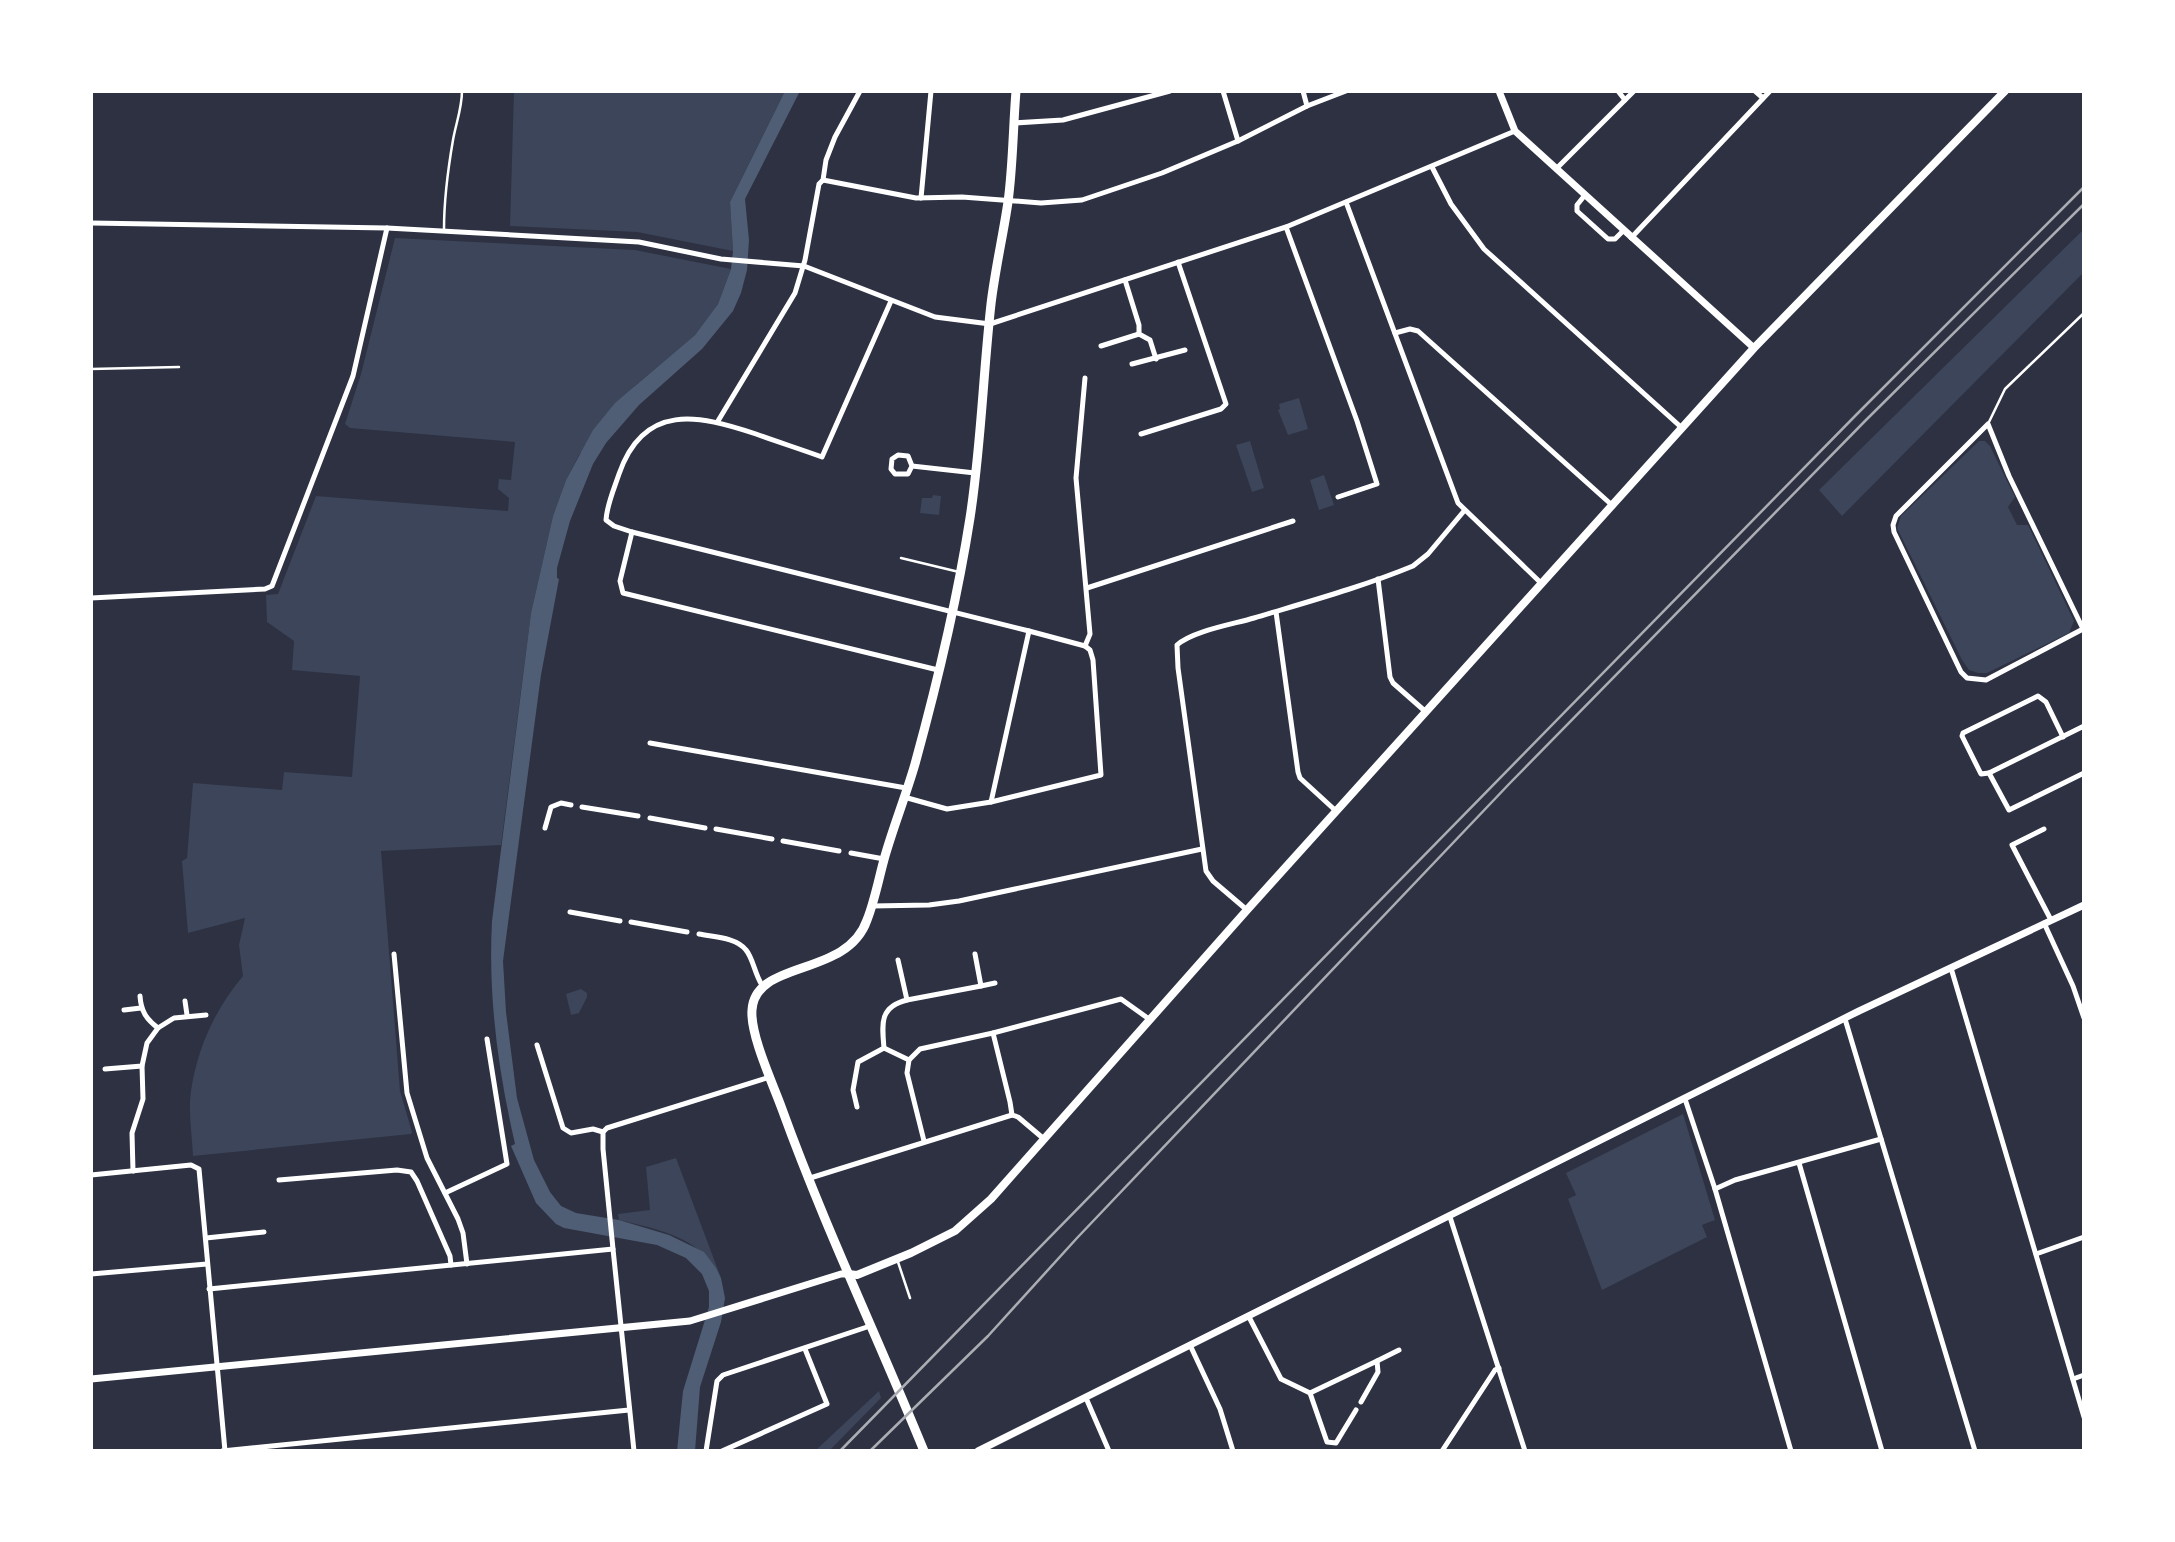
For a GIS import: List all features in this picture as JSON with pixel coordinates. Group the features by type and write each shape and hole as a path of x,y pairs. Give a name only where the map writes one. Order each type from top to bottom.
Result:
{"main road":[{"path":"924,1451 807,1179 770,1077 752,1017 755,996 762,985 773,978 820,964 851,946 866,926 905,793 938,670 970,518 989,324 1008,201 1016,91"},
{"path":"848,1274 857,1275 897,1259 955,1231 991,1199 1149,1019 1754,348 2005,91"}],"street":[{"path":"718,421 788,307 804,266 818,184 823,180 831,146 860,91"},
{"path":"921,198 931,91"},
{"path":"1014,124 1063,120 1170,91"},
{"path":"1223,91 1238,142"},
{"path":"1303,91 1307,106"},
{"path":"823,180 921,198 965,197 1048,203 1082,200 1162,173 1238,142 1307,106 1346,91"},
{"path":"1499,91 1515,131 1754,348"},
{"path":"1618,91 1625,100"},
{"path":"1556,169 1634,91"},
{"path":"1755,91 1763,98"},
{"path":"1631,238 1770,91"},
{"path":"91,223 387,228 639,242 729,259 804,266 939,318 989,324 1286,227 1515,131"},
{"path":"1432,167 1451,204 1484,249 1682,428"},
{"path":"1585,195 1577,205 1577,211 1608,239 1615,239 1623,231"},
{"path":"1346,202 1453,493 1464,511 1542,584"},
{"path":"1286,227 1357,421 1377,484 1338,497"},
{"path":"91,598 265,589 272,586 353,376 387,228"},
{"path":"1141,434 1221,409 1226,404 1178,262"},
{"path":"1125,280 1139,325 1139,334"},
{"path":"650,743 905,793 947,809 991,802 1101,775 1093,660 1090,650 1085,646 632,532 606,520 627,454 644,435 662,423 677,419 718,421 822,457 891,301"},
{"path":"1395,333 1410,329 1418,331 1613,506"},
{"path":"1101,346 1139,334 1150,340 1156,359"},
{"path":"1132,364 1185,350"},
{"path":"1085,378 1076,478 1090,634 1085,646"},
{"path":"1988,424 2015,488 2084,630 1986,680 1967,678 1961,672 1894,532 1896,516 1988,424"},
{"path":"898,455 908,456 912,466 908,474 895,474 891,469 892,458 898,455"},
{"path":"912,466 975,473"},
{"path":"1247,910 1213,881 1206,871 1176,649 1181,641 1413,566 1428,554 1464,511"},
{"path":"1087,588 1293,521"},
{"path":"632,532 620,581 623,593 938,670"},
{"path":"1378,579 1390,677 1393,684 1426,712"},
{"path":"1276,612 1298,772 1300,778 1336,811"},
{"path":"991,802 1029,631"},
{"path":"2063,737 2046,702 2041,697 2034,696 1963,733 1962,738 1981,774 1989,773 2063,737 2084,726"},
{"path":"1989,773 2009,810 2084,773"},
{"path":"545,828 551,807 561,803 571,805"},
{"path":"582,807 638,816"},
{"path":"650,818 705,828"},
{"path":"2044,829 2012,845 2048,921 2084,1018"},
{"path":"716,830 772,839"},
{"path":"783,841 839,851"},
{"path":"872,906 929,905 959,901 1202,849"},
{"path":"850,853 884,859"},
{"path":"978,1451 1845,1019 2084,905"},
{"path":"570,912 620,920"},
{"path":"631,922 687,932"},
{"path":"699,933 730,940 747,950 755,974 762,985"},
{"path":"394,954 407,1093 427,1158 463,1233 467,1264"},
{"path":"975,954 981,986"},
{"path":"898,960 907,1000"},
{"path":"1951,968 2084,1417"},
{"path":"884,1048 882,1025 884,1016 891,1007 907,1000 995,983"},
{"path":"140,996 141,1008 146,1017 158,1028"},
{"path":"924,1141 907,1073 909,1060 920,1049 1121,999 1149,1019"},
{"path":"185,1001 187,1015"},
{"path":"124,1010 141,1008"},
{"path":"133,1171 132,1133 143,1099 142,1066 147,1043 158,1028 174,1018 206,1015"},
{"path":"1845,1019 1975,1451"},
{"path":"993,1033 1012,1115"},
{"path":"445,1193 507,1164 487,1039"},
{"path":"537,1045 563,1128 571,1133 593,1129 603,1132"},
{"path":"884,1048 909,1060"},
{"path":"857,1107 853,1090 858,1062 884,1048"},
{"path":"105,1069 142,1066"},
{"path":"603,1132 607,1128 770,1077"},
{"path":"1685,1099 1715,1189 1791,1451"},
{"path":"807,1179 1012,1115 1044,1139"},
{"path":"603,1132 612,1249 634,1451"},
{"path":"1715,1189 1735,1180 1881,1139"},
{"path":"1799,1163 1882,1451"},
{"path":"91,1175 191,1165 198,1167 224,1451 629,1410"},
{"path":"279,1180 397,1170 411,1172 452,1265"},
{"path":"1450,1217 1525,1451"},
{"path":"206,1238 264,1232"},
{"path":"2036,1254 2084,1237"},
{"path":"209,1289 612,1249"},
{"path":"91,1274 207,1264"},
{"path":"91,1379 620,1328 704,1317 848,1274"},
{"path":"1249,1317 1281,1379 1310,1393 1327,1442 1336,1443 1356,1410"},
{"path":"706,1451 717,1381 723,1375 870,1326"},
{"path":"1190,1345 1220,1409 1233,1451"},
{"path":"723,1451 827,1404 805,1349"},
{"path":"1310,1393 1399,1350"},
{"path":"1360,1402 1378,1372 1377,1361"},
{"path":"1441,1451 1492,1374 1499,1368"},
{"path":"2073,1379 2084,1375"},
{"path":"1086,1398 1109,1451"}],"lane":[{"path":"444,232 448,172 462,104 462,91"},
{"path":"1988,424 2005,389 2084,313"},
{"path":"91,369 179,367"},
{"path":"901,558 959,572"},
{"path":"897,1259 910,1298"}],"shaded area":[{"path":"514,91 785,91 730,202 733,251 637,232 510,226"},
{"path":"785,91 800,91 745,199 749,240 747,270 733,311 702,349 639,405 606,443 593,464 570,521 557,568 559,579 541,675 503,961 506,1012 517,1098 534,1160 550,1192 561,1206 576,1213 619,1220 669,1235 704,1252 721,1278 725,1298 721,1322 700,1387 695,1451 677,1451 683,1391 709,1307 709,1291 702,1274 686,1258 657,1245 564,1228 556,1224 536,1203 511,1146 515,1144 499,1061 493,1005 492,921 531,613 553,516 566,480 593,430 615,403 695,335 718,304 731,269 733,251 730,202"},
{"path":"2084,229 2084,272 1842,516 1819,490"},
{"path":"395,238 635,250 731,269 718,304 695,335 636,385 579,455 566,480 553,516 531,613 501,845 381,851 400,1091 411,1134 193,1156 190,1107 194,1075 209,1030 224,1002 243,976 239,945 245,918 188,933 182,861 187,858 193,783 282,790 284,772 352,777 360,676 292,670 294,641 267,622 266,595 278,594 316,496 508,511 509,498 498,489 499,479 511,480 515,442 350,428 345,424 361,374"},
{"path":"1299,398 1308,429 1288,435 1278,410 1279,404"},
{"path":"1250,441 1264,488 1252,492 1236,445"},
{"path":"1979,441 1985,441 1990,446 2015,497 2008,507 2017,525 2028,525 2074,621 2069,633 1987,673 1969,670 1962,660 1897,528 1901,516"},
{"path":"1324,475 1334,505 1319,510 1310,480"},
{"path":"933,495 941,496 939,515 920,513 922,498 932,498"},
{"path":"581,989 587,993 587,997 579,1013 571,1015 566,994"},
{"path":"1683,1114 1715,1220 1702,1225 1707,1237 1602,1290 1568,1199 1576,1195 1566,1173"},
{"path":"676,1158 721,1278 713,1264 691,1244 664,1232 619,1220 618,1214 650,1210 646,1167"},
{"path":"879,1391 881,1398 829,1451 815,1451"}],"railway":[{"path":"840,1451 1857,414 2084,187"},
{"path":"870,1451 988,1336 1077,1238 1510,783 1865,421 2084,204"}]}
